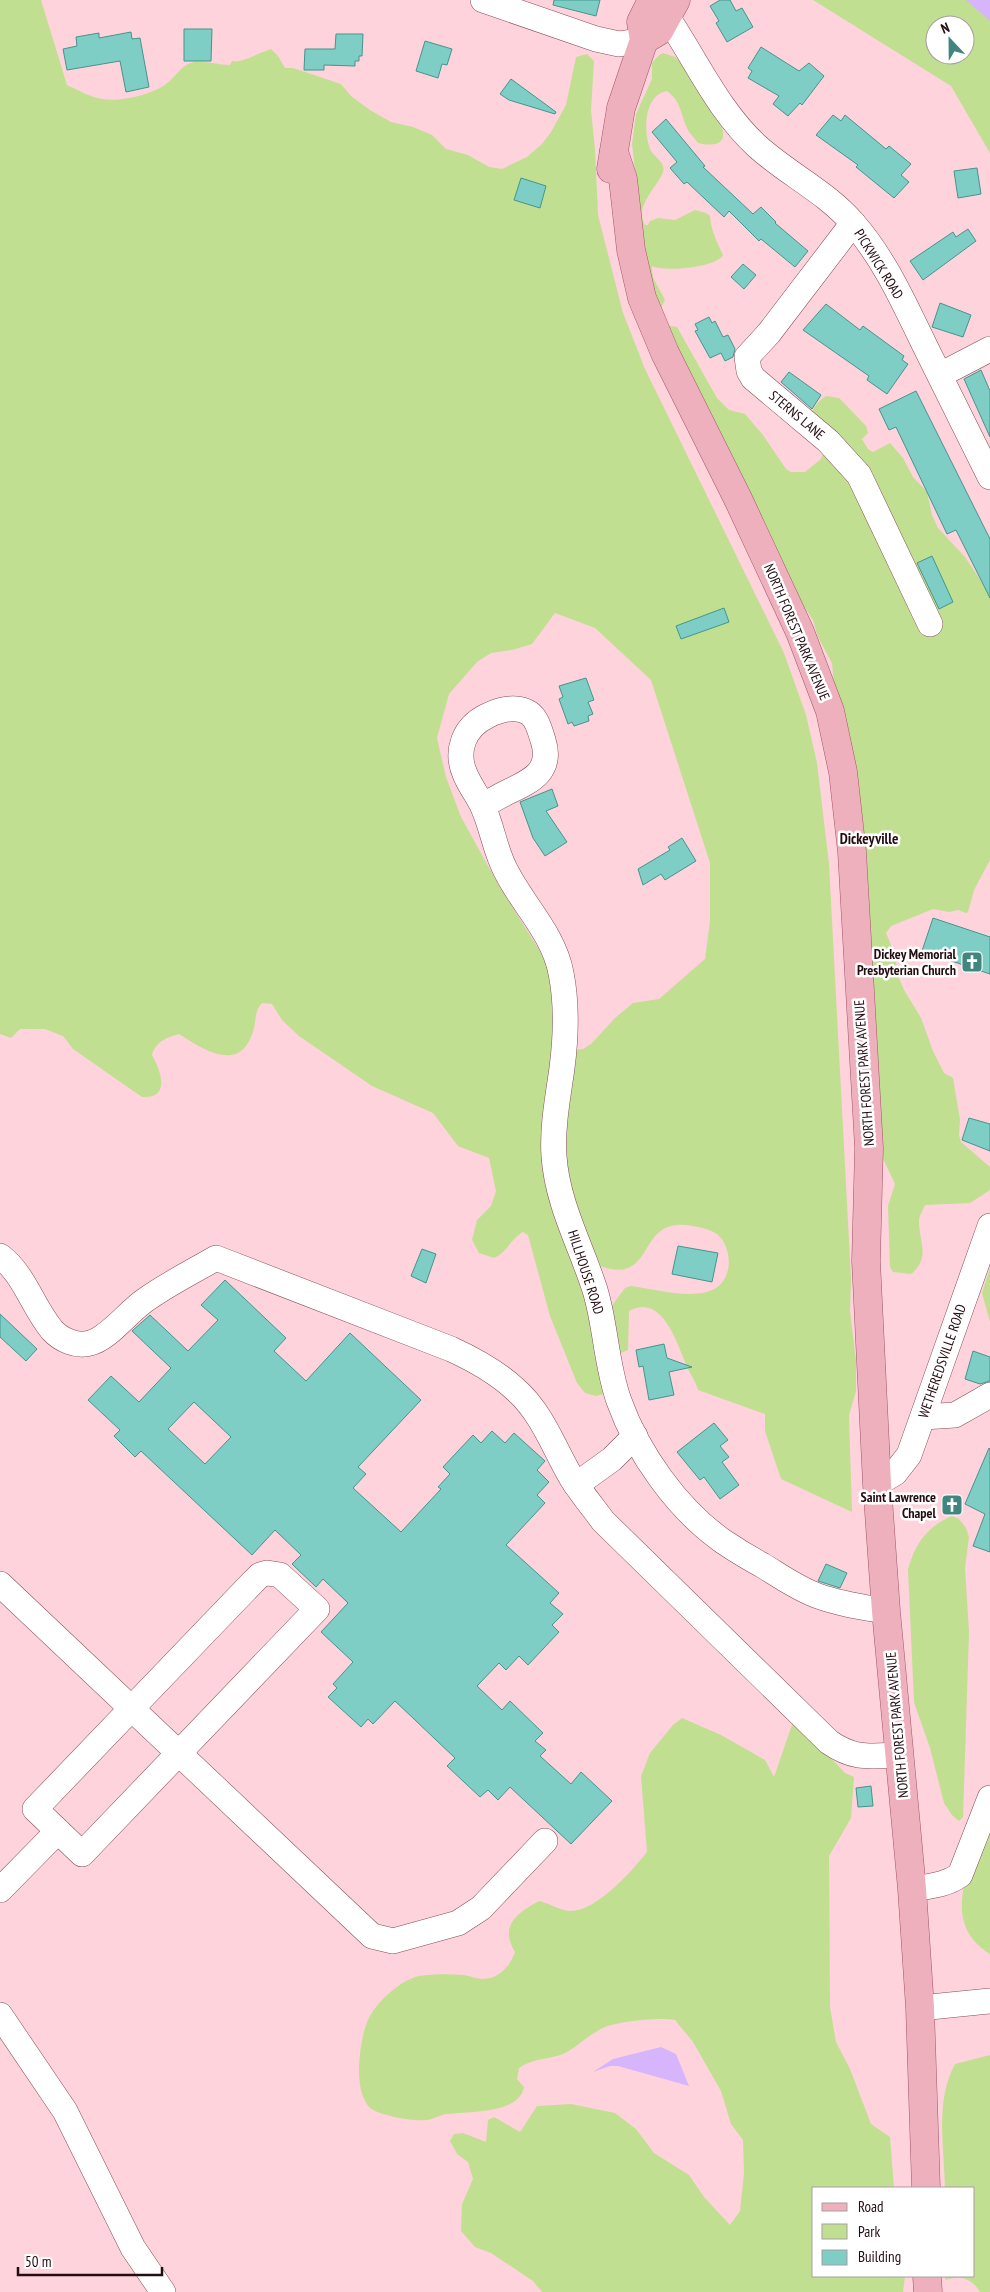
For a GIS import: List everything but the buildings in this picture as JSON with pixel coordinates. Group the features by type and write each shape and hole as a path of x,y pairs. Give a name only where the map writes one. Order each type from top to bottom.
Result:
{"main road":[{"path":"644,40 659,31 665,6"},
{"name":"NORTH FOREST PARK AVENUE","path":"644,40 621,108 608,186 610,232 624,297 641,343 791,653 810,706 825,766 834,834 850,1139 866,1262 876,1484 912,1889 920,2008 926,2187"},
{"path":"927,2277 928,2292"}],"street":[{"path":"483,0 596,39 619,44 644,40"},
{"name":"PICKWICK ROAD","path":"665,6 722,104 742,130 759,148 831,202 853,223 871,248 901,296 990,477"},
{"name":"STERNS LANE","path":"853,223 769,333 747,357 747,364 753,378 828,441 859,475 930,624"},
{"path":"940,375 990,349"},
{"name":"HILLHOUSE ROAD","path":"483,807 499,859 550,943 561,972 565,1027 553,1136 556,1174 596,1293 618,1399 635,1436 674,1495 723,1542 790,1583 814,1595 848,1605 886,1611"},
{"name":"WETHEREDSVILLE ROAD","path":"876,1484 895,1473 909,1455 990,1226"},
{"path":"0,1256 10,1263 54,1332 67,1340 81,1345 92,1343 142,1302 216,1258 452,1349 480,1362 518,1391 545,1427 576,1485 603,1520 829,1742 843,1751 856,1756 900,1755"},
{"path":"922,1417 955,1415 990,1395"},
{"path":"576,1485 612,1459 635,1436"},
{"path":"267,1573 280,1574 317,1609 180,1753 82,1854 35,1809 260,1575 267,1573"},
{"path":"0,1584 372,1936 382,1939 402,1939 458,1923 469,1917 481,1908 545,1841"},
{"path":"912,1889 941,1884 960,1875 990,1798"},
{"path":"0,1890 58,1831"},
{"path":"920,2008 990,2001"},
{"path":"0,2015 65,2111 133,2248 163,2292"}],"green space":[{"path":"0,0 41,0 67,85 93,97 110,100 143,95 165,85 182,68 190,63 230,65 232,61 245,59 271,49 285,68 293,68 341,84 351,96 391,122 413,127 432,135 446,149 468,155 489,167 502,169 527,157 542,144 551,132 566,105 576,57 587,54 594,61 591,110 598,215 623,313 645,369 784,653 806,715 817,763 829,864 851,1279 850,1311 856,1361 856,1391 849,1415 852,1512 781,1479 765,1431 765,1414 698,1390 672,1331 658,1313 650,1308 640,1307 629,1311 628,1350 613,1356 605,1315 625,1288 631,1286 670,1293 691,1294 710,1291 718,1287 727,1274 729,1257 723,1241 718,1235 703,1228 677,1225 666,1228 657,1234 634,1265 621,1270 592,1264 564,1192 559,1165 558,1132 567,1050 583,1049 591,1044 615,1018 633,1003 659,999 705,959 710,921 710,863 651,680 595,628 555,613 532,644 512,650 491,653 477,662 449,694 437,738 446,777 461,817 499,886 556,977 560,1056 550,1127 550,1162 557,1191 590,1286 611,1392 596,1396 585,1393 577,1383 550,1316 528,1235 523,1232 503,1252 494,1258 479,1253 472,1240 477,1220 491,1206 496,1191 489,1158 458,1146 433,1113 372,1086 299,1036 282,1020 272,1004 262,1003 257,1012 254,1028 248,1042 241,1051 232,1055 212,1052 179,1034 159,1043 152,1055 160,1075 160,1088 157,1093 151,1096 142,1097 73,1049 63,1036 45,1029 20,1029 11,1038 0,1034"},
{"path":"813,0 990,0 990,153 951,86"},
{"path":"663,53 675,57 682,64 708,100 722,128 722,139 715,144 698,143 688,130 678,104 672,95 667,91 659,94 649,107 646,126 648,144 651,151 662,164 663,171 646,200 642,216 645,225 648,225 650,221 658,218 675,220 695,210 706,213 710,216 713,232 723,255 711,263 689,268 667,269 652,266 654,280 665,300 660,310 648,285 632,144 636,114 652,79 652,63"},
{"path":"665,325 677,327 717,398 729,410 745,414 763,435 786,469 791,472 805,472 821,459 824,451 811,422 813,409 826,396 839,398 866,426 868,433 862,439 868,449 873,452 890,443 903,458 913,477 927,492 932,515 938,528 965,557 985,587 990,589 990,860 974,890 968,912 958,910 949,912 933,909 891,926 886,933 894,952 899,978 904,990 921,1018 933,1051 944,1073 953,1078 960,1120 959,1135 961,1142 990,1167 990,1190 970,1203 925,1205 919,1221 922,1249 921,1262 911,1274 893,1272 890,1267 888,1206 895,1184 879,1150 832,663 818,637 813,620 790,586"},
{"path":"990,1268 990,1322 982,1293"},
{"path":"952,1516 959,1519 966,1528 969,1537 965,1568 969,1632 963,1817 959,1821 952,1815 944,1803 930,1748 914,1702 908,1569 915,1551 924,1536 943,1520"},
{"path":"682,1718 721,1735 765,1760 774,1777 794,1719 845,1773 854,1777 851,1818 829,1856 830,2007 836,2042 850,2069 871,2124 890,2137 894,2187 812,2187 812,2277 905,2277 903,2292 542,2292 533,2281 491,2253 475,2247 461,2231 462,2204 473,2179 468,2162 457,2154 450,2141 454,2134 463,2133 486,2142 488,2120 494,2117 520,2132 537,2106 571,2104 615,2113 636,2129 654,2153 689,2175 704,2197 730,2225 740,2211 744,2173 743,2140 731,2124 721,2091 693,2042 675,2020 636,2020 615,2024 594,2033 563,2054 524,2065 519,2068 517,2079 524,2087 520,2096 504,2107 492,2110 445,2114 427,2120 414,2120 379,2113 369,2107 364,2098 360,2083 359,2067 363,2034 370,2016 391,1991 412,1978 419,1976 464,1975 478,1979 494,1977 507,1967 513,1957 515,1952 509,1935 510,1928 513,1921 524,1910 539,1901 569,1911 579,1910 590,1905 623,1880 647,1852 641,1776 650,1753 673,1725"},
{"path":"990,1818 990,1954 974,1940 965,1925 962,1908 963,1890 968,1872"},
{"path":"990,2055 990,2292 980,2292 977,2287 965,2279 946,2280 944,2277 975,2277 975,2187 945,2187 942,2141 943,2109 949,2078 955,2064"}],"shaded area":[{"path":"966,0 990,0 990,21"},
{"path":"661,2047 676,2054 689,2086 618,2066 610,2066 593,2072 613,2059"}],"place":[{"name":"Dickey Memorial Presbyterian Church","path":"972,962"},
{"name":"Saint Lawrence Chapel","path":"952,1505"}],"district":[{"name":"Dickeyville","path":"869,838"}]}
